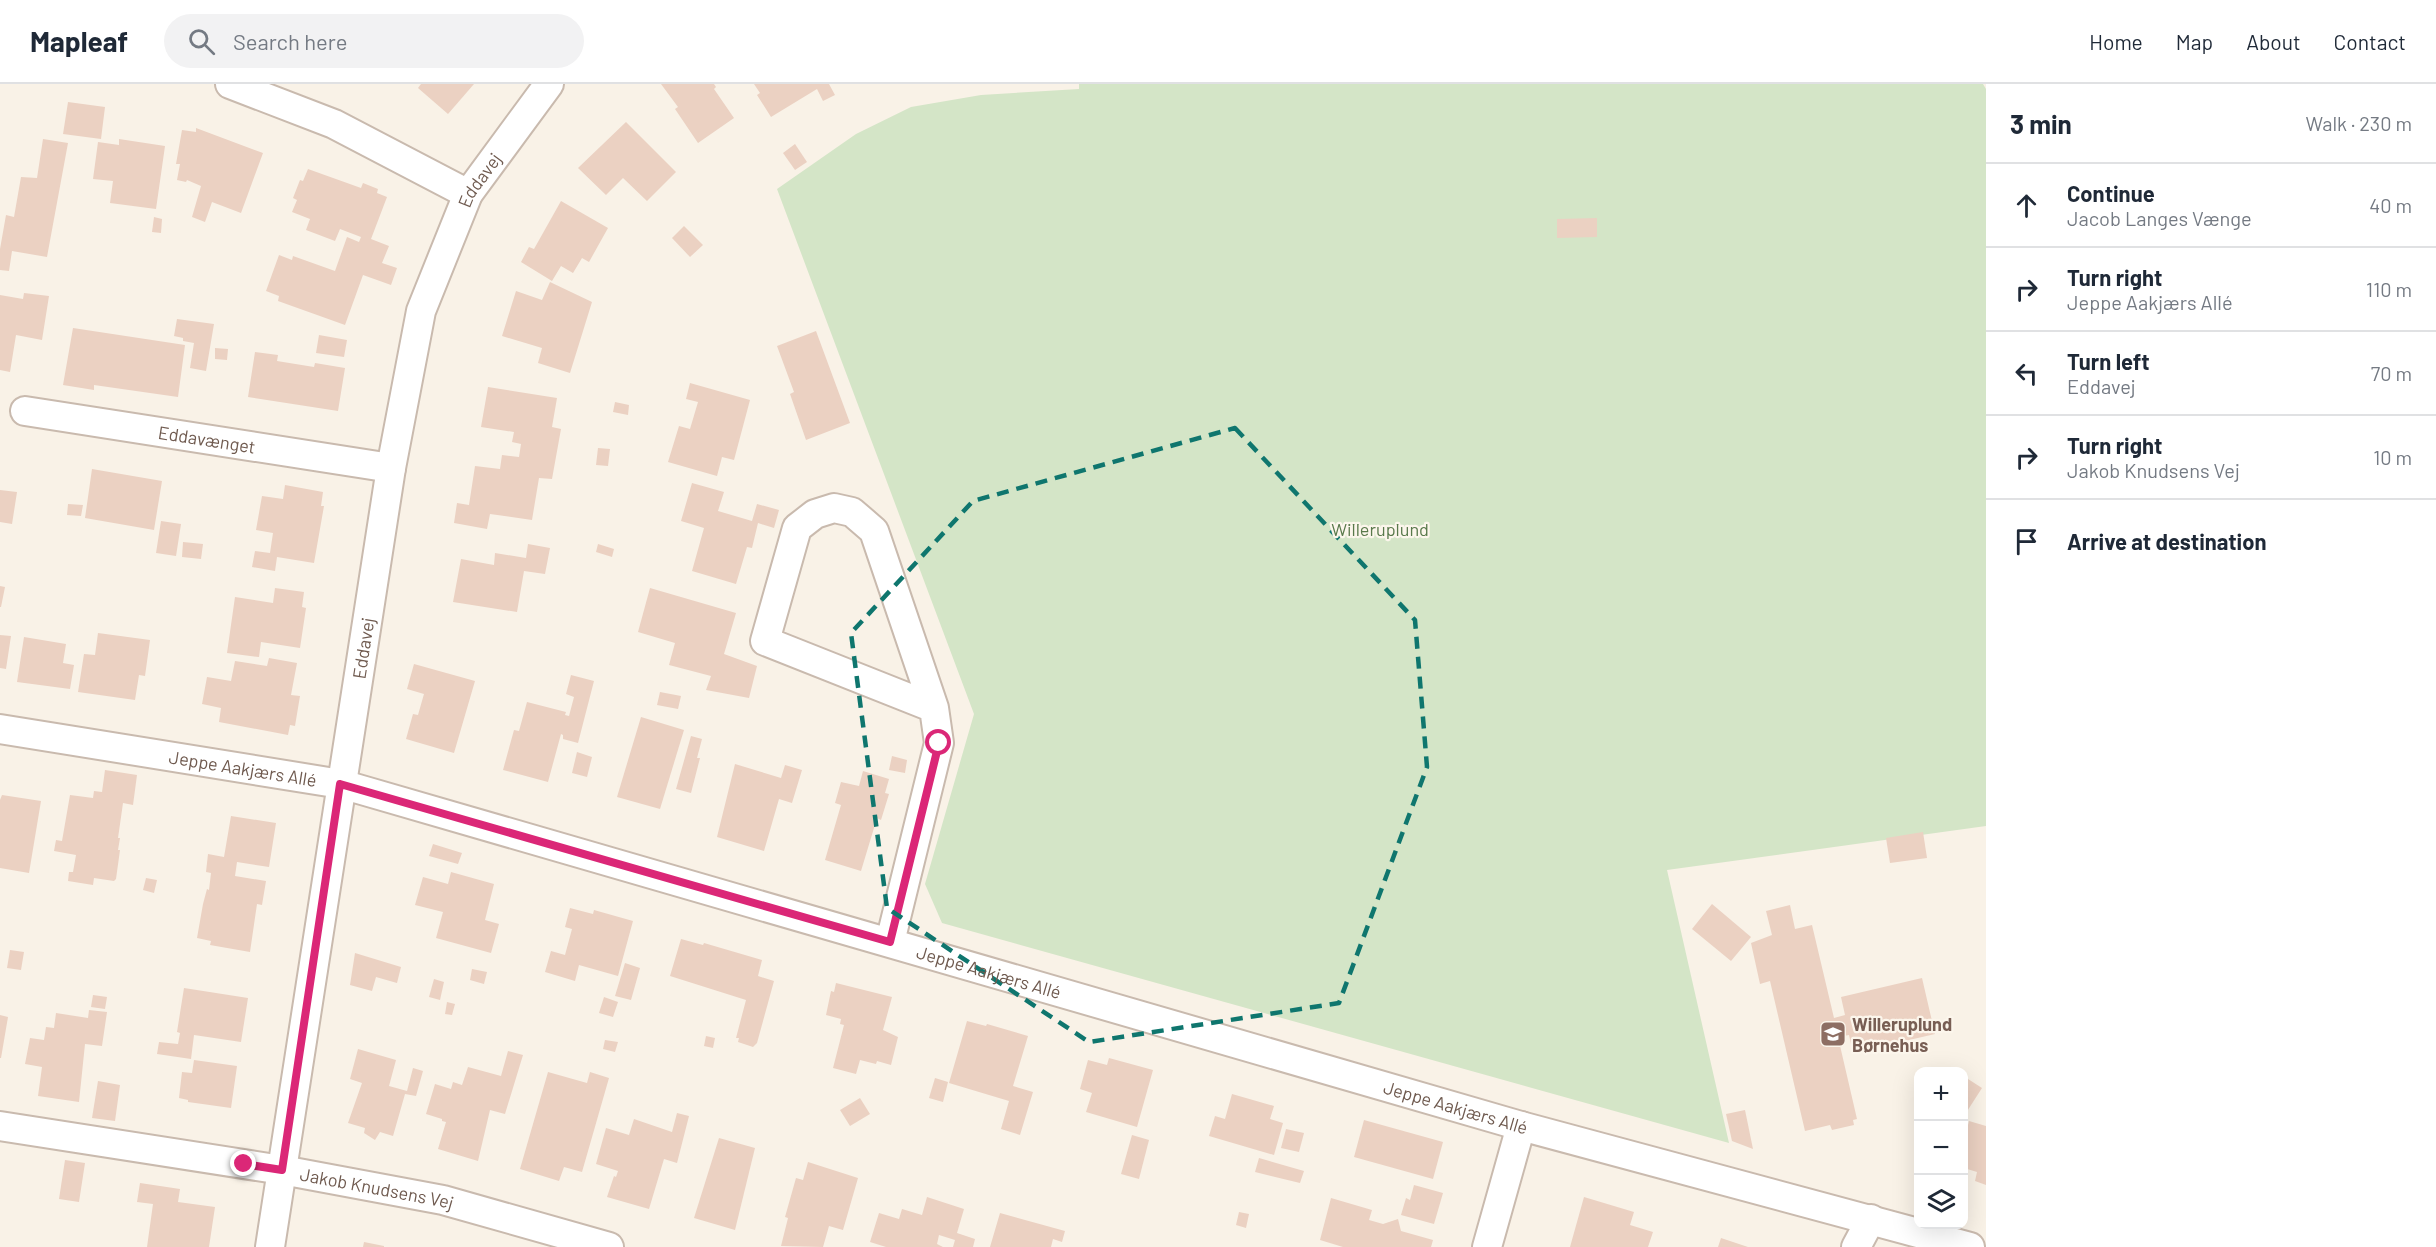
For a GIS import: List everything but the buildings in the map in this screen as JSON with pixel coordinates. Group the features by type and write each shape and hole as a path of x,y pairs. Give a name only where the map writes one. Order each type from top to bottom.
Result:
{"street":[{"path":"230,84 334,124 468,194"},
{"name":"Eddavej","path":"270,1247 340,784 391,468 421,311 468,194 549,84"},
{"name":"Eddavænget","path":"25,411 391,468"},
{"path":"890,942 939,743 934,708 874,531 852,512 834,508 815,514 797,528 765,641 934,708"},
{"name":"Jeppe Aakjærs Allé","path":"0,729 340,784 1521,1126 1970,1247"},
{"name":"Jakob Knudsens Vej","path":"0,1126 282,1170 443,1200 609,1247"},
{"path":"1487,1247 1521,1126"},
{"path":"1856,1247 1871,1219"}],"highlighted area":[{"path":"1235,428 1415,620 1427,767 1339,1003 1089,1042 887,908 851,633 973,501"}],"green space":[{"name":"Willeruplund","path":"1079,84 1983,84 1986,89 1986,826 1667,870 1729,1143 942,923 925,884 974,714 777,189 856,134 911,107 981,95 1079,89"}],"place":[{"name":"Willeruplund Børnehus","path":"1833,1034"}],"route":[{"path":"244,1164 282,1170 340,784 890,942 939,743"}]}
